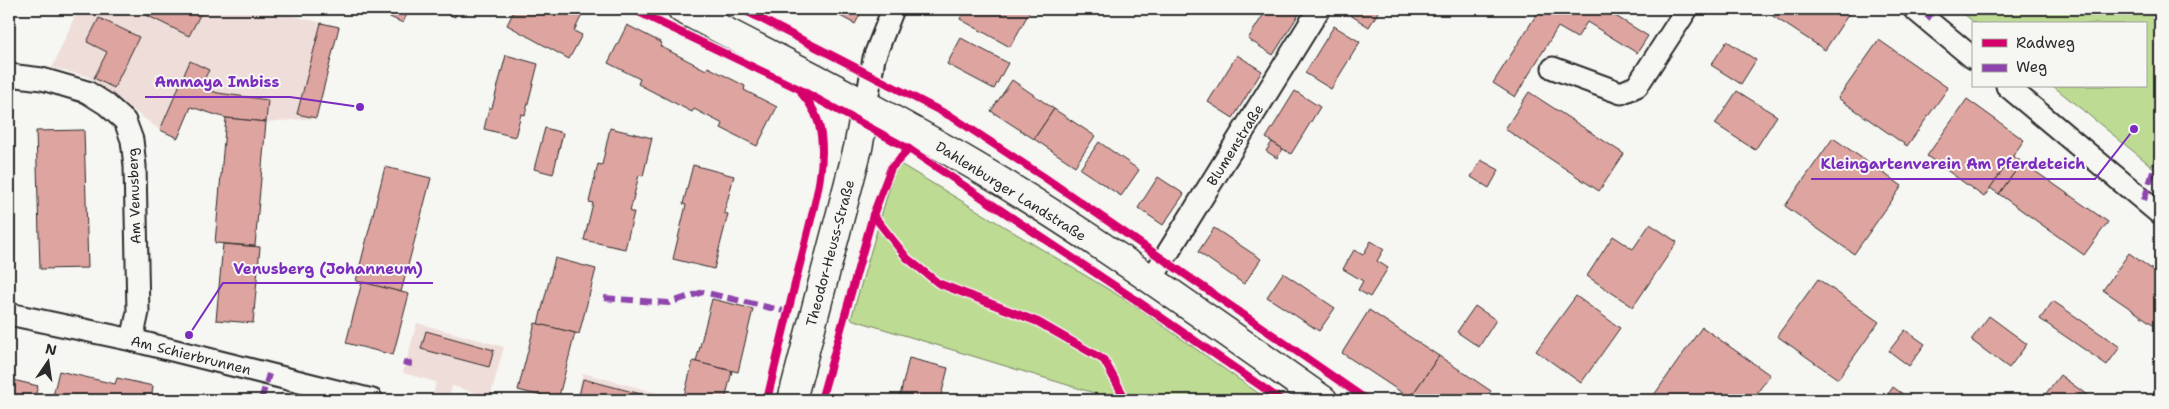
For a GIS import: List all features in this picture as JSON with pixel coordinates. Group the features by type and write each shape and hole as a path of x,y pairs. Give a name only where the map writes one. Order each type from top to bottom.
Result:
{"main road":[{"name":"Dahlenburger Landstraße","path":"682,9 976,166 1151,280 1323,400"},
{"name":"Theodor-Heuss-Straße","path":"792,400 858,148 866,106"}],"street":[{"path":"866,106 874,58 893,9"},
{"name":"Blumenstraße","path":"1151,280 1319,9"},
{"path":"1553,68 1621,93 1636,86 1687,9"},
{"path":"1914,9 1972,57"},
{"name":"Am Venusberg","path":"9,75 42,79 87,92 106,104 125,121 132,140 134,166 138,312 132,340"},
{"path":"2009,88 2160,214"},
{"name":"Am Schierbrunnen","path":"9,314 132,340 372,400"}],"shaded area":[{"path":"78,9 264,9 339,27 316,118 266,122 226,118 192,107 178,138 160,130 87,76 52,68"},
{"path":"417,323 504,347 490,397 452,386 449,399 433,395 436,382 403,373"},
{"path":"583,373 661,394 659,400 576,400"}],"green space":[{"path":"1958,9 2160,9 2160,173 2055,88 2146,88 2146,22 1974,22"},
{"path":"897,162 1131,303 1268,400 1117,400 851,319"}],"building":[{"path":"134,9 193,9 201,13 189,36"},
{"path":"380,9 409,9 403,23 379,12"},
{"path":"435,9 457,9 455,17"},
{"path":"515,9 585,9 574,31 582,35 569,59 507,25"},
{"path":"827,9 863,9 855,24"},
{"path":"965,9 1031,9 1010,47 960,19"},
{"path":"1267,9 1302,9 1273,55 1248,39"},
{"path":"1345,9 1380,9 1369,27 1344,11"},
{"path":"1540,9 1604,9 1648,36 1637,53 1587,22 1577,38 1558,27 1515,97 1493,83"},
{"path":"1762,9 1852,9 1825,50"},
{"path":"99,18 139,37 114,88 94,78 107,52 87,42"},
{"path":"321,23 339,27 316,118 297,114"},
{"path":"627,25 662,43 660,46 706,70 708,67 745,86 744,90 777,107 757,146 721,128 723,124 694,109 692,112 638,84 640,79 608,63"},
{"path":"1334,26 1360,42 1331,89 1305,73"},
{"path":"961,38 1008,63 994,89 947,64"},
{"path":"1879,40 1948,88 1907,146 1838,98"},
{"path":"1727,41 1756,60 1741,84 1711,65"},
{"path":"506,55 538,64 525,115 521,114 515,137 484,129 489,108 492,108"},
{"path":"1237,55 1262,71 1233,118 1208,102"},
{"path":"190,61 209,70 200,87 218,93 268,100 266,122 226,118 191,107 178,138 160,130"},
{"path":"1012,80 1054,109 1034,139 991,111"},
{"path":"1295,91 1320,107 1291,154 1266,138"},
{"path":"1737,91 1777,116 1755,150 1715,124"},
{"path":"1529,92 1624,154 1599,191 1505,129"},
{"path":"1967,99 2024,140 1984,197 1927,156"},
{"path":"1054,109 1095,136 1075,166 1034,139"},
{"path":"226,118 266,122 255,246 215,243"},
{"path":"545,128 563,133 553,174 534,169"},
{"path":"610,128 652,138 643,176 639,175 636,187 630,212 634,212 625,249 584,240 593,203 589,202 598,164 602,165"},
{"path":"84,130 88,268 40,269 36,131"},
{"path":"1833,138 1902,186 1854,254 1785,206"},
{"path":"1099,142 1139,170 1121,196 1080,169"},
{"path":"1272,142 1283,149 1277,158 1266,151"},
{"path":"2013,156 2022,162 1999,194 1990,188"},
{"path":"1481,160 1499,170 1489,188 1471,177"},
{"path":"2022,162 2108,222 2084,255 1999,194"},
{"path":"693,165 734,176 724,213 728,214 714,269 673,259 686,205 683,204"},
{"path":"385,167 431,178 401,292 356,281"},
{"path":"1158,177 1184,194 1163,225 1138,208"},
{"path":"1650,224 1677,242 1633,307 1587,276 1613,236 1633,249"},
{"path":"1214,228 1261,259 1244,284 1198,252"},
{"path":"1371,241 1384,249 1377,261 1388,268 1370,297 1358,290 1363,281 1343,269 1354,250 1363,255"},
{"path":"223,244 260,247 253,323 216,320"},
{"path":"2129,253 2160,275 2160,329 2103,290"},
{"path":"555,258 596,269 579,334 538,324"},
{"path":"1283,273 1335,308 1319,331 1267,297"},
{"path":"1818,279 1879,322 1838,379 1777,336"},
{"path":"362,282 409,294 393,355 346,343"},
{"path":"1576,296 1620,328 1581,383 1536,351"},
{"path":"712,299 753,309 738,372 696,362"},
{"path":"2053,301 2120,347 2107,365 2040,319"},
{"path":"1475,306 1496,320 1479,347 1457,332"},
{"path":"1369,310 1439,356 1410,398 1342,353"},
{"path":"1989,316 2027,344 2009,368 1971,340"},
{"path":"535,323 575,333 558,400 518,390"},
{"path":"1702,327 1770,375 1752,400 1663,400 1654,395"},
{"path":"1905,330 1925,344 1909,366 1889,351"},
{"path":"426,331 494,350 489,367 421,349"},
{"path":"1439,356 1491,391 1484,400 1413,400 1410,398"},
{"path":"909,358 948,368 940,400 899,400"},
{"path":"693,361 732,371 725,400 683,400"},
{"path":"59,371 115,384 117,378 153,386 152,394 180,400 52,400"},
{"path":"2060,375 2087,395 2083,400 2041,400"},
{"path":"9,379 38,386 34,400 9,400"},
{"path":"583,379 656,398 656,400 578,400"},
{"path":"1893,387 1911,400 1884,400"}],"marked path":[{"path":"1927,19 1934,9"},
{"path":"2144,200 2160,150"},
{"path":"604,298 669,303 703,292 788,312"},
{"path":"403,362 412,364"},
{"path":"261,400 269,374"}],"cycle path":[{"path":"632,9 797,88 909,149 1139,302 1281,400"},
{"path":"742,9 954,118 1044,177 1367,400"},
{"path":"767,400 814,206 822,163 819,124 815,113 802,94"},
{"path":"821,400 873,215 891,168 909,149"},
{"path":"873,215 907,258 938,283 1038,322 1104,360 1126,400"}],"place":[{"name":"Ammaya Imbiss","path":"360,107"},
{"name":"Kleingartenverein Am Pferdeteich","path":"2134,129"},
{"name":"Venusberg (Johanneum)","path":"189,335"}]}
